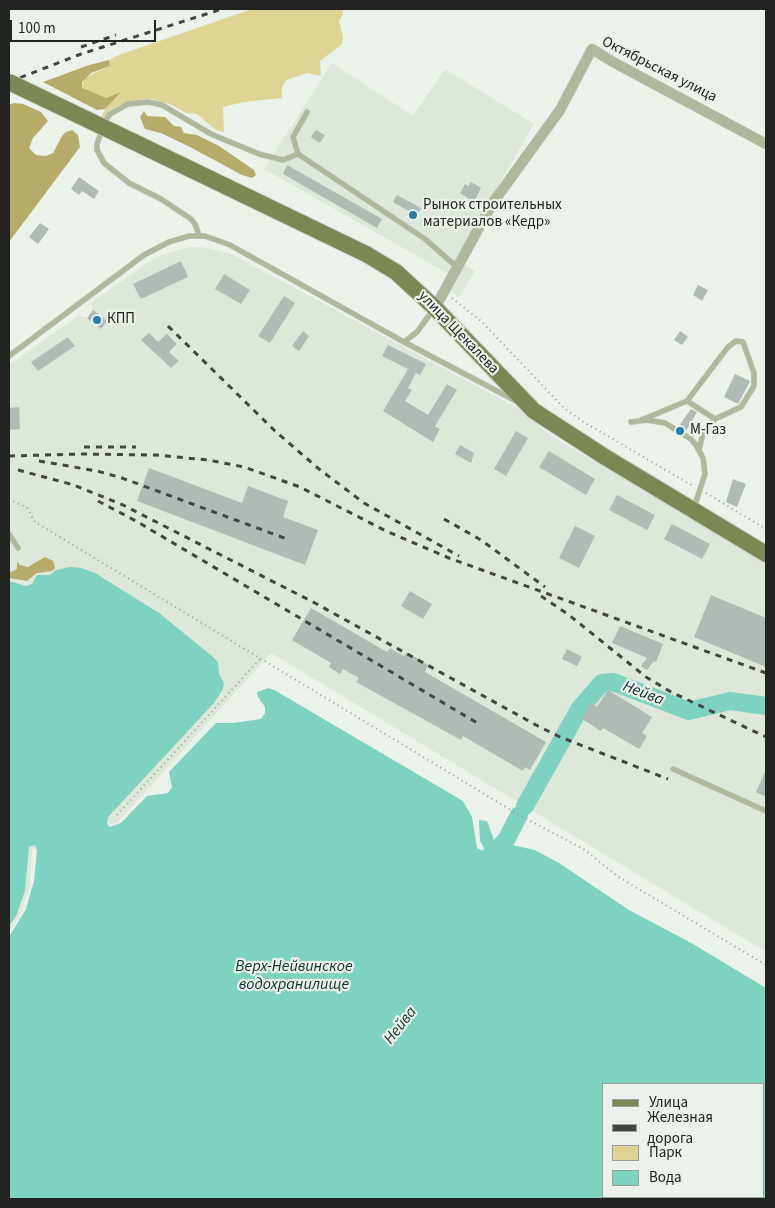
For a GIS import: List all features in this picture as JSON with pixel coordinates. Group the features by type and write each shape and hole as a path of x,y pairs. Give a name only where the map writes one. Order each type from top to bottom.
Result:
{"main road":[{"name":"улица Щекалева","path":"9,82 366,254 396,272 435,308 534,411 693,511 766,554"}],"street":[{"name":"Октябрьская улица","path":"435,308 492,204 560,110 592,48 613,62 766,144"}],"lane":[{"path":"199,235 196,224 191,219 161,199 129,182 104,163 97,150 97,144 105,121 110,114 128,104 148,102 168,108 211,134 259,154 284,160 298,154"},
{"path":"307,112 293,137 298,154 425,239 458,268"},
{"path":"9,356 144,256 179,238 199,235 217,239 230,245 404,342 534,411"},
{"path":"404,342 417,332 435,308"},
{"path":"639,421 688,401 728,347 736,341 743,342 754,373 754,386 741,407 715,419 703,433 699,450"},
{"path":"688,401 715,419"},
{"path":"631,422 658,421 691,439 699,450 705,474 700,496 693,511"},
{"path":"9,534 18,548"},
{"path":"673,770 766,811"}],"path":[{"path":"9,498 27,508 35,522 260,660 519,815 586,850 617,876 766,965"},
{"path":"117,815 260,660"}],"shaded area":[{"path":"109,60 110,66 91,73 82,82 82,88 106,98 121,92 105,109 97,110 43,82 89,65"},
{"name":"Рынок строительных материалов «Кедр»","path":"332,63 413,116 445,69 534,124 455,260 475,271 459,297 441,287 449,274 264,169"},
{"path":"14,103 23,104 41,112 48,121 33,138 29,148 36,155 46,156 53,153 62,136 72,130 78,135 80,147 9,242 9,105"},
{"path":"144,111 147,116 165,117 174,126 181,127 184,133 197,135 219,146 254,170 256,175 252,178 242,175 161,133 145,129 140,117"},
{"path":"189,247 202,247 229,253 525,412 550,435 766,563 766,952 271,653 118,822 32,850 30,886 19,918 9,931 9,365 79,315 87,318 93,310 91,303 147,263 162,255"},
{"path":"45,557 53,561 55,568 52,571 37,573 27,581 9,578 9,573 17,569 17,562 28,567"}],"green space":[{"path":"252,9 342,9 343,14 339,21 343,38 342,44 320,61 321,76 307,73 286,80 282,87 282,98 243,102 223,107 224,132 216,130 197,114 186,113 172,105 152,99 138,100 120,105 110,110 100,121 105,109 119,93 106,98 89,92 82,88 84,78 110,66 109,60 116,56"}],"water":[{"name":"Верх-Нейвинское водохранилище","path":"70,567 81,568 95,573 159,613 212,656 218,662 219,674 224,683 223,689 214,703 108,817 107,824 110,827 121,823 147,796 168,793 172,787 169,772 216,723 233,723 261,719 265,713 265,707 257,692 269,688 463,801 472,817 477,848 483,851 484,848 480,841 479,820 487,821 494,840 506,826 517,833 512,845 535,850 559,863 629,910 693,944 766,988 766,1199 9,1199 9,937 26,909 34,881 37,851 35,845 29,847 25,891 16,916 9,926 9,581 26,586 32,584 37,575 50,575 56,570"}],"building":[{"path":"316,130 325,135 320,143 311,137"},
{"path":"287,165 382,219 377,228 283,174"},
{"path":"79,177 99,191 94,199 82,191 79,195 71,189"},
{"path":"471,182 481,188 474,202 460,193 465,184 468,186"},
{"path":"397,195 421,208 417,216 393,202"},
{"path":"40,223 49,229 38,244 29,237"},
{"path":"181,261 188,277 141,299 133,284"},
{"path":"224,274 250,290 241,304 215,289"},
{"path":"698,285 708,290 702,301 693,295"},
{"path":"284,296 295,303 270,343 258,336"},
{"name":"КПП","path":"93,310 107,321 101,329 87,318"},
{"path":"303,331 309,336 299,351 292,346"},
{"path":"680,331 688,337 682,345 674,340"},
{"path":"149,333 158,342 167,334 177,344 169,352 179,361 171,368 141,340"},
{"path":"68,337 75,346 38,371 31,362"},
{"path":"388,345 426,364 420,375 416,373 408,388 412,390 405,401 428,415 447,384 457,390 435,426 440,429 433,442 383,411 408,369 382,356"},
{"path":"735,374 750,381 738,404 724,397"},
{"path":"19,407 20,429 9,430 9,408"},
{"path":"691,409 697,412 686,431 677,425 679,426"},
{"path":"516,431 528,438 506,476 494,469"},
{"path":"460,445 474,453 471,463 455,454"},
{"path":"549,451 595,479 586,495 539,467"},
{"path":"149,468 242,503 248,486 288,501 283,517 318,530 305,565 137,501"},
{"path":"733,479 746,484 737,507 726,502"},
{"path":"617,495 655,515 647,530 609,510"},
{"path":"672,524 710,544 702,559 664,539"},
{"path":"575,526 595,536 579,568 559,558"},
{"path":"410,591 432,604 423,619 401,606"},
{"path":"711,595 766,618 766,667 694,637"},
{"path":"311,608 387,652 390,648 404,656 407,652 428,665 425,672 546,742 530,770 525,767 523,771 463,736 461,740 356,682 359,678 343,669 340,674 329,667 331,663 292,640"},
{"path":"620,626 663,644 656,662 654,661 647,670 641,666 647,658 612,643"},
{"path":"567,649 582,657 577,666 562,659"},
{"path":"608,690 652,717 642,733 647,736 639,749 603,728 601,731 582,719 591,703 597,707"},
{"path":"766,770 766,797 756,792"}],"waterway":[{"name":"Нейва","path":"525,806 580,708 602,683 613,682 689,711 730,701 766,706"},
{"name":"Нейва","path":"501,850 519,815"}],"railway":[{"path":"9,82 81,54 222,9"},
{"path":"81,47 116,35"},
{"path":"168,326 275,431 319,469 364,503 459,556"},
{"path":"84,447 136,447"},
{"path":"9,456 82,454 156,455 208,460 244,467 300,487 386,531 449,558 766,673"},
{"path":"39,461 97,471 122,478 287,539"},
{"path":"18,470 74,485 123,505 313,602 536,725 560,737 668,779"},
{"path":"98,501 136,521 479,724"},
{"path":"444,519 481,540 545,587"},
{"path":"541,596 569,615 646,677 671,692 766,737"}],"place":[{"name":"Рынок строительных материалов «Кедр»","path":"413,215"},
{"name":"КПП","path":"97,320"},
{"name":"М-Газ","path":"680,431"}]}
